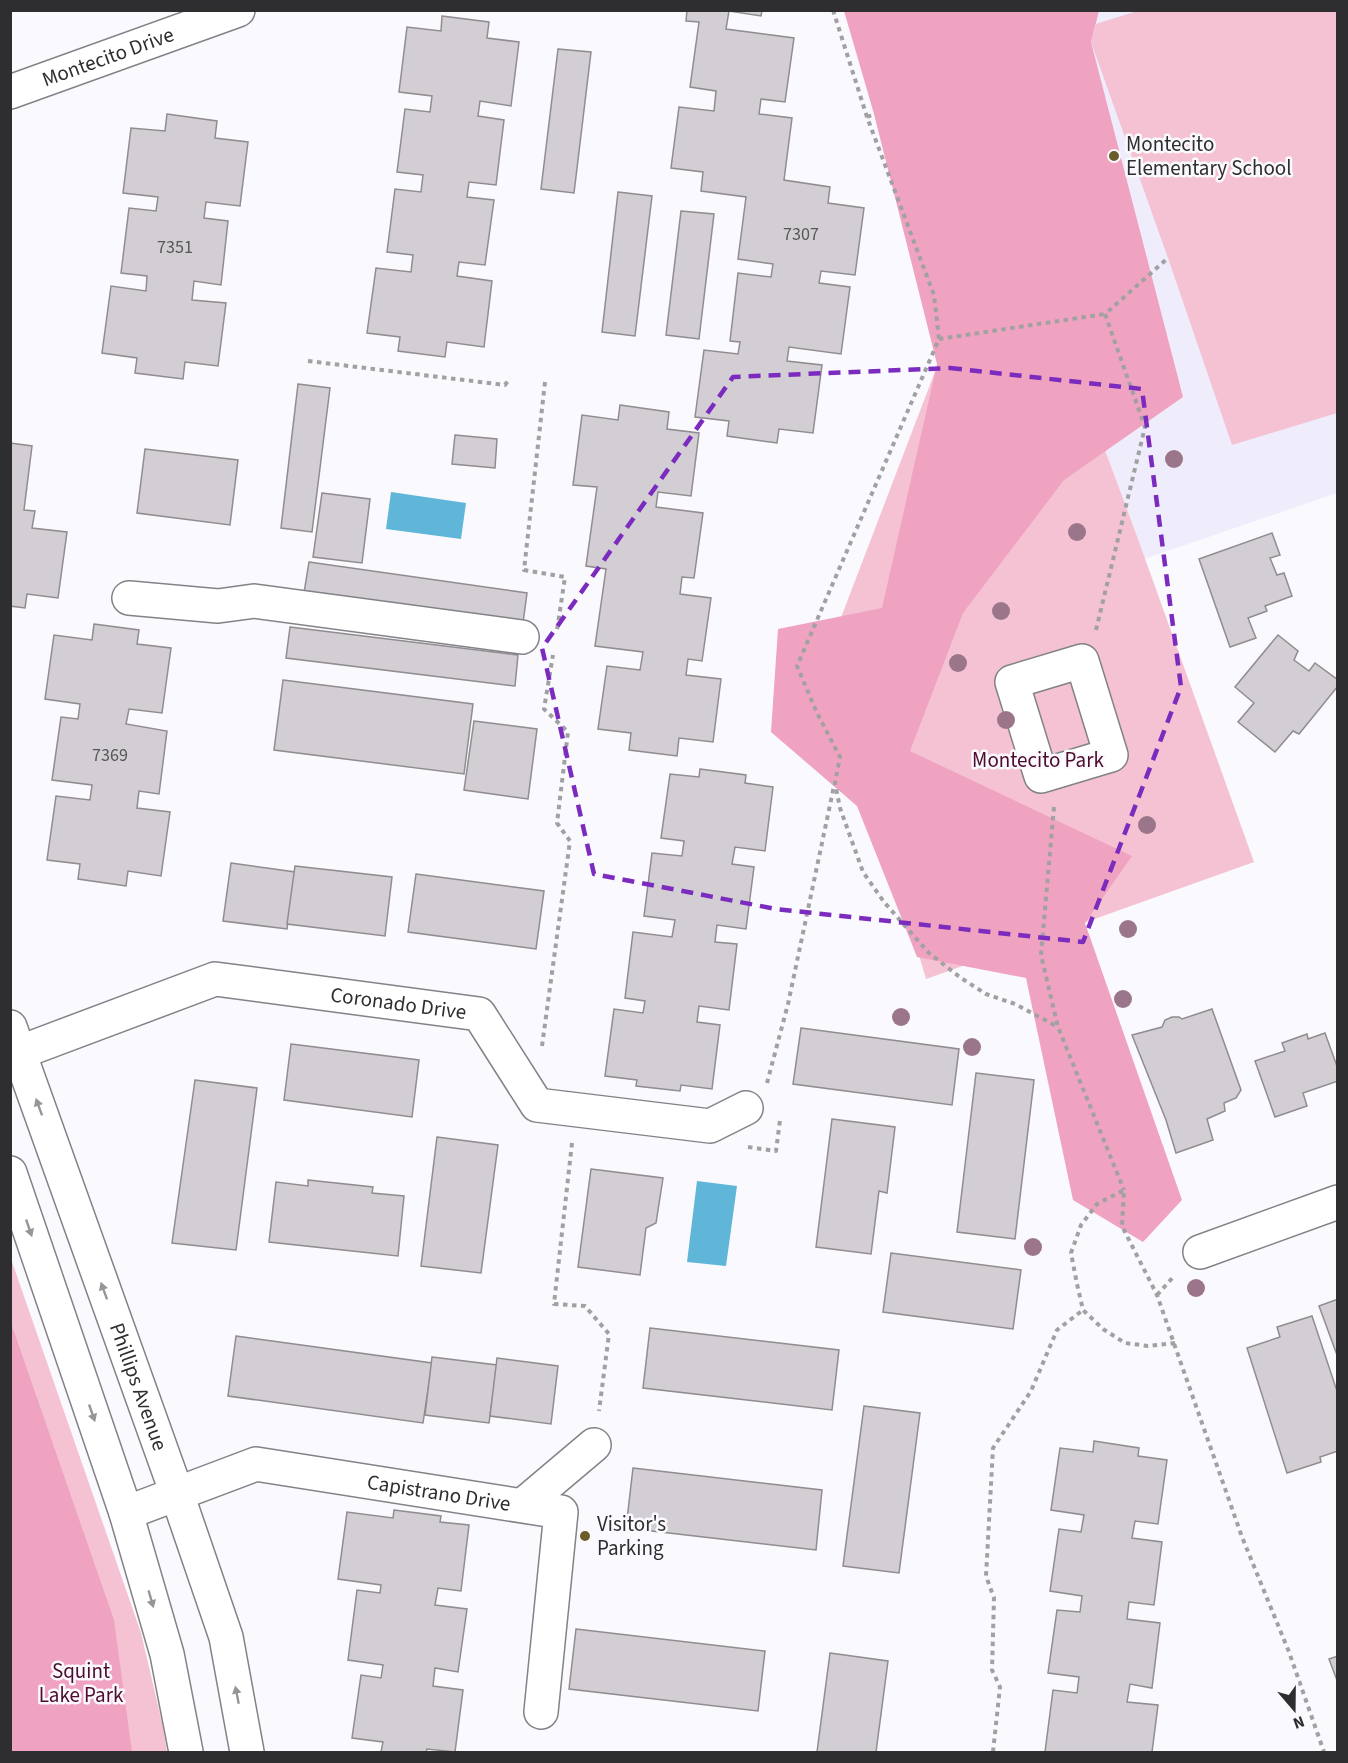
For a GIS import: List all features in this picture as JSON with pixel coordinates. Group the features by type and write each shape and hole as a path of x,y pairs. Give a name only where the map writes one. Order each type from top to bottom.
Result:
{"street":[{"name":"Montecito Drive","path":"10,92 226,13"},
{"path":"129,598 218,606 254,601 522,637"},
{"path":"1082,661 1111,755 1057,771 1041,776 1012,682 1082,661"},
{"name":"Coronado Drive","path":"14,1045 215,980 479,1014 537,1105 710,1126 746,1108"},
{"name":"Phillips Avenue","path":"14,1045 177,1494 226,1637 247,1752"},
{"path":"10,1173 126,1513 167,1654 186,1752"},
{"path":"1200,1252 1338,1202"},
{"path":"523,1505 594,1445"},
{"name":"Capistrano Drive","path":"126,1513 256,1464 564,1512 541,1712"}],"path":[{"path":"746,1108 759,1110 788,1004 840,757 817,713 797,666 939,339 934,295 867,117 833,10"},
{"path":"867,117 874,114"},
{"path":"939,339 1105,314 1168,258"},
{"path":"1082,661 1096,629 1145,427 1105,314"},
{"path":"308,361 505,385 510,378"},
{"path":"545,382 524,570 565,577 556,631"},
{"path":"512,1066 542,1048 570,841 556,823 568,732 544,709 553,653"},
{"path":"1057,771 1041,955 1058,1027 1124,1190 1122,1226 1157,1295 1242,1537 1289,1652 1324,1752"},
{"path":"835,783 840,807 864,872 884,902 929,953 986,994 1014,1004 1058,1027"},
{"path":"740,1146 776,1150 781,1113"},
{"path":"573,1138 554,1304 585,1306 609,1334 594,1445"},
{"path":"1124,1190 1097,1204 1077,1234 1071,1253 1083,1310 1103,1329 1125,1343 1148,1346 1175,1343"},
{"path":"993,1752 1000,1687 993,1670 994,1598 986,1576 993,1448 1031,1391 1057,1330 1083,1310"}],"highlighted area":[{"path":"950,368 1142,389 1181,687 1083,942 776,909 594,874 542,648 733,377"}],"shaded area":[{"name":"Montecito Elementary School","path":"844,11 1337,11 1337,493 1144,559 1049,301 949,335"}],"green space":[{"path":"844,11 1099,11 1091,42 1183,397 1064,480 963,613 910,751 1132,856 1085,923 1182,1200 1143,1242 1073,1200 1026,978 917,957 857,806 771,732 778,629 882,608 937,364 874,114"},
{"path":"1137,11 1337,11 1337,413 1232,445 1091,42 1096,24"},
{"name":"Montecito Park","path":"1049,300 1254,862 926,979 829,649 949,335"},
{"name":"Squint Lake Park","path":"10,1256 141,1633 167,1752 11,1752"},
{"name":"Squint Lake Park","path":"10,1320 114,1620 132,1752 11,1752"}],"water":[{"path":"391,492 466,503 461,539 386,529"},
{"path":"697,1181 737,1186 726,1266 687,1262"}],"building":[{"path":"687,10 762,10 761,16 729,11 726,29 794,38 785,102 761,99 759,114 792,118 784,180 830,187 828,203 864,208 855,275 821,271 819,283 850,287 841,354 789,347 787,361 822,365 813,433 779,429 777,443 727,436 729,421 695,417 704,350 738,354 740,342 730,341 738,273 771,277 773,264 738,259 746,197 701,191 703,172 671,168 679,107 714,111 716,91 690,87 699,22 686,21"},
{"path":"442,16 489,22 487,38 519,42 511,106 480,101 478,116 504,120 496,185 469,182 467,197 494,200 485,265 459,262 457,276 492,281 484,347 447,342 445,357 398,351 400,337 367,333 376,268 411,272 413,255 387,252 395,189 421,192 423,175 397,172 405,109 430,112 432,96 399,92 407,27 441,31"},
{"path":"558,49 591,52 574,193 541,189"},
{"path":"167,114 217,121 215,138 248,142 240,206 206,202 204,218 228,221 221,285 194,281 192,300 226,303 218,366 185,362 183,379 135,373 137,358 102,353 111,286 146,291 147,276 121,273 129,208 156,211 158,197 123,193 131,128 165,131"},
{"path":"618,192 652,196 635,336 602,332"},
{"path":"681,211 714,214 699,339 666,335"},
{"path":"298,384 330,388 312,532 281,528"},
{"path":"620,405 669,412 667,429 699,433 691,496 658,492 656,507 703,513 694,578 682,577 680,594 711,598 702,661 688,659 686,675 721,679 713,742 679,738 677,756 629,750 631,733 598,729 607,666 640,670 643,652 595,646 606,569 586,566 597,487 573,485 582,415 618,420"},
{"path":"455,435 497,439 495,468 452,464"},
{"path":"10,443 32,446 24,510 35,511 32,528 67,532 58,598 27,594 25,608 10,606"},
{"path":"145,449 238,460 230,525 137,513"},
{"path":"322,493 370,499 362,563 313,557"},
{"path":"1272,533 1280,555 1270,558 1277,575 1284,573 1292,596 1265,606 1267,611 1248,618 1256,638 1230,647 1199,559"},
{"path":"309,562 527,593 523,623 304,593"},
{"path":"94,624 139,630 137,644 171,648 162,713 129,709 126,724 167,731 159,794 139,791 137,808 170,812 161,876 128,871 126,886 78,879 80,864 47,860 56,796 90,800 92,785 52,780 61,717 78,719 80,704 45,699 54,635 92,640"},
{"path":"290,627 518,655 515,686 286,658"},
{"path":"1278,635 1298,651 1294,660 1309,671 1315,663 1338,680 1338,686 1299,734 1293,731 1275,752 1238,722 1254,703 1235,687"},
{"path":"283,680 473,704 464,774 274,750"},
{"path":"474,721 537,729 528,799 464,790"},
{"path":"700,769 746,775 745,783 773,787 765,851 735,847 732,864 754,867 746,929 717,925 715,942 737,944 729,1010 699,1006 697,1022 720,1025 712,1089 681,1085 680,1091 636,1086 637,1080 605,1076 614,1009 643,1013 645,1001 625,998 633,932 672,937 675,920 644,916 652,853 682,856 684,841 661,838 670,774 699,777"},
{"path":"231,863 295,872 287,929 223,921"},
{"path":"295,866 392,877 385,936 287,924"},
{"path":"416,874 544,891 536,949 408,932"},
{"path":"1212,1009 1241,1090 1236,1098 1224,1103 1225,1111 1207,1119 1213,1140 1176,1153 1166,1120 1132,1035 1162,1027 1165,1020 1172,1017 1182,1019"},
{"path":"801,1028 959,1049 952,1105 793,1084"},
{"path":"1325,1033 1338,1069 1338,1081 1303,1093 1307,1106 1275,1117 1255,1061 1285,1051 1282,1043 1307,1034 1308,1039"},
{"path":"291,1044 419,1060 412,1117 284,1100"},
{"path":"976,1073 1034,1080 1015,1239 957,1232"},
{"path":"195,1080 257,1088 236,1250 172,1243"},
{"path":"832,1119 895,1127 887,1193 879,1191 871,1254 816,1247"},
{"path":"437,1137 498,1145 481,1273 421,1266"},
{"path":"591,1169 663,1178 656,1223 646,1228 640,1275 578,1267"},
{"path":"308,1180 373,1187 372,1193 404,1196 398,1256 269,1242 276,1182 308,1186"},
{"path":"891,1253 1021,1270 1013,1329 883,1312"},
{"path":"1338,1299 1338,1355 1337,1355 1319,1306"},
{"path":"1312,1316 1338,1394 1338,1451 1320,1457 1321,1462 1287,1473 1247,1348 1280,1337 1277,1327"},
{"path":"650,1328 839,1350 832,1410 643,1388"},
{"path":"236,1336 432,1363 423,1423 228,1396"},
{"path":"432,1357 497,1365 489,1423 425,1415"},
{"path":"497,1358 558,1366 551,1424 490,1416"},
{"path":"864,1406 920,1413 899,1573 843,1566"},
{"path":"1094,1441 1139,1448 1138,1456 1167,1460 1158,1524 1135,1521 1132,1538 1162,1542 1154,1605 1129,1602 1127,1619 1160,1623 1152,1688 1130,1684 1127,1702 1158,1705 1152,1752 1045,1752 1053,1690 1077,1693 1079,1677 1048,1673 1057,1610 1080,1612 1082,1596 1050,1591 1059,1529 1081,1532 1084,1515 1051,1510 1060,1448 1093,1452"},
{"path":"633,1468 822,1490 816,1550 626,1528"},
{"path":"394,1510 441,1516 440,1522 469,1525 461,1591 438,1588 435,1605 467,1609 458,1672 435,1668 433,1686 463,1690 455,1752 427,1749 426,1752 381,1752 383,1742 352,1738 361,1675 381,1678 383,1665 348,1660 357,1590 380,1593 381,1585 338,1579 347,1512 393,1518"},
{"path":"576,1629 765,1651 758,1711 569,1689"},
{"path":"830,1653 888,1661 876,1752 817,1752"},
{"path":"1338,1656 1338,1683 1329,1659"}],"place":[{"name":"Montecito Elementary School","path":"1114,156"},
{"name":"Visitor's Parking","path":"585,1536"}]}
